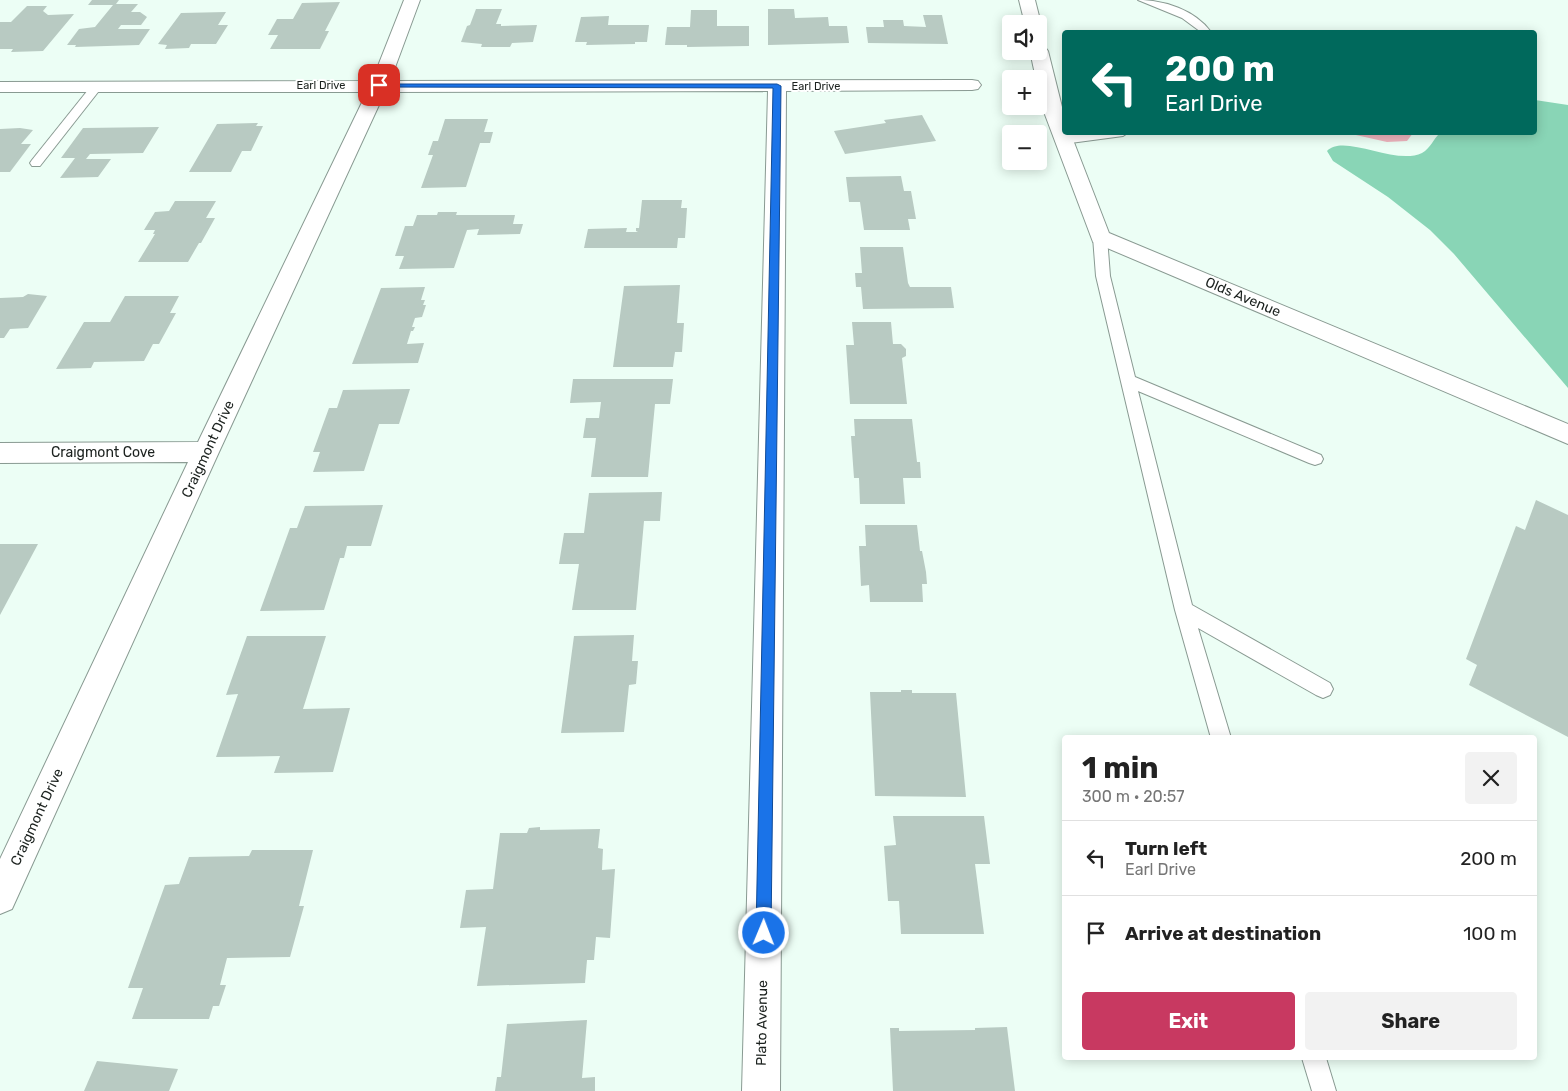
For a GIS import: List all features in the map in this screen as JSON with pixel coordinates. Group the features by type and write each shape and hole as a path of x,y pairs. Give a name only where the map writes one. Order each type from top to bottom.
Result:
{"street":[{"name":"Craigmont Drive","path":"0,897 206,452 379,85 412,0"},
{"path":"1027,0 1031,15"},
{"path":"1041,60 1053,112 1100,237"},
{"name":"Earl Drive","path":"0,87 972,85"},
{"name":"Plato Avenue","path":"761,1091 777,86"},
{"name":"Olds Avenue","path":"1100,237 1568,434"},
{"name":"Craigmont Cove","path":"0,453 206,452"}],"lane":[{"path":"1143,0 1174,10 1203,30"},
{"path":"36,163 96,86"},
{"path":"1063,140 1100,135"},
{"path":"1100,237 1103,276 1128,380 1184,610 1220,735"},
{"path":"1128,380 1315,460"},
{"path":"1184,610 1323,689"},
{"path":"1315,1060 1324,1091"}],"shaded area":[{"path":"1537,100 1568,105 1568,388 1454,254 1430,230 1388,197 1333,161 1327,151 1335,146 1345,146 1398,156 1411,156 1425,151 1438,135 1537,135"},
{"path":"1356,135 1412,135 1407,141 1387,142"}],"building":[{"path":"92,0 119,0 116,4 138,4 131,12 140,12 147,17 141,25 121,25 118,29 150,29 139,45 75,47 76,45 67,45 79,29 95,27 113,5 88,5"},
{"path":"340,2 325,31 329,31 320,49 270,49 278,35 268,35 277,19 293,19 302,3"},
{"path":"27,6 47,6 43,11 48,15 74,14 43,51 11,52 13,49 0,49 0,22 11,22"},
{"path":"476,9 502,9 496,24 501,24 501,26 537,25 533,42 512,43 510,47 481,47 482,44 461,42"},
{"path":"768,9 794,9 795,18 828,17 829,26 847,26 849,43 768,45"},
{"path":"691,10 717,10 717,26 749,26 749,46 687,47 687,45 665,45 667,27 690,27"},
{"path":"226,12 218,25 228,25 216,44 191,44 189,48 165,49 167,45 158,44 181,13"},
{"path":"923,15 942,15 948,44 868,43 866,27 884,27 883,20 903,20 904,26 926,27"},
{"path":"609,16 608,25 649,25 647,42 586,45 587,42 575,42 581,17"},
{"path":"922,115 936,141 845,154 834,131 886,123 884,120"},
{"path":"445,119 488,119 484,132 493,132 490,143 480,143 466,187 421,188 433,155 428,155 433,141 438,141"},
{"path":"258,123 256,126 263,126 251,151 242,151 231,172 189,172 217,124"},
{"path":"159,127 143,153 90,154 86,159 111,159 98,177 60,178 75,158 61,158 83,128"},
{"path":"20,128 33,130 21,144 31,144 10,172 0,172 0,129"},
{"path":"901,176 904,191 911,191 916,219 908,219 910,230 864,230 860,202 849,202 846,177"},
{"path":"642,200 682,200 681,208 687,208 685,238 678,238 677,248 584,248 588,229 627,228 626,232 638,232 636,228 639,228"},
{"path":"175,201 216,201 206,218 215,218 201,243 199,243 188,262 138,262 155,234 153,234 155,230 144,230 155,212 169,211"},
{"path":"438,212 457,212 456,215 515,215 513,224 523,224 520,234 477,235 479,229 467,230 454,268 399,269 404,256 395,256 405,226 413,226 417,215 437,215"},
{"path":"860,247 903,247 910,287 951,287 954,308 863,309 861,287 856,287 855,273 862,273"},
{"path":"680,285 677,323 684,323 682,352 675,352 673,367 613,367 624,286"},
{"path":"425,287 421,300 425,300 423,305 426,305 422,317 415,318 412,327 415,327 411,331 407,344 424,343 418,363 352,364 381,288"},
{"path":"28,294 47,296 28,328 10,329 4,338 0,338 0,298 23,297"},
{"path":"125,296 179,296 170,313 176,313 159,344 153,344 144,361 94,362 91,368 56,369 84,322 110,322"},
{"path":"852,322 891,322 893,344 901,344 906,349 906,356 902,358 907,404 850,404 846,345 854,345"},
{"path":"573,379 673,379 670,404 655,404 648,477 591,477 596,438 583,438 586,418 599,418 601,402 570,403"},
{"path":"410,389 399,424 379,424 364,471 313,472 320,452 313,452 329,408 337,408 343,390"},
{"path":"854,419 912,419 917,462 920,462 921,478 903,478 905,504 860,504 859,478 854,478 851,436 855,436"},
{"path":"662,492 660,521 644,521 636,610 572,610 579,564 559,564 564,533 584,533 589,493"},
{"path":"1536,500 1568,515 1568,737 1469,685 1477,665 1466,659 1516,526 1525,530"},
{"path":"383,505 371,546 347,546 344,558 340,558 324,610 260,611 290,528 297,528 305,506"},
{"path":"865,525 917,525 927,584 922,584 923,602 870,602 869,585 861,586 859,546 866,546"},
{"path":"0,544 38,544 0,615"},
{"path":"634,635 632,661 638,661 636,684 629,685 624,732 561,733 574,636"},
{"path":"247,636 326,636 303,709 350,708 333,772 274,773 280,756 216,757 238,694 226,695"},
{"path":"901,690 912,690 912,693 956,693 966,797 875,796 870,692 901,692"},
{"path":"893,816 984,816 990,864 975,864 984,934 901,934 899,901 888,901 884,846 896,845"},
{"path":"540,827 540,830 600,829 598,848 603,849 602,870 615,869 610,938 596,937 594,960 587,960 585,983 477,986 486,927 460,928 466,890 493,889 500,833 527,833 529,828"},
{"path":"252,850 313,850 299,906 304,906 290,957 227,958 220,985 226,985 219,1006 213,1006 209,1019 132,1019 143,988 128,988 165,885 179,884 189,857 249,856"},
{"path":"587,1020 582,1078 595,1077 595,1091 495,1091 497,1077 501,1077 507,1024"},
{"path":"1007,1027 1015,1091 893,1091 890,1028 899,1028 899,1031 975,1030 975,1028"},
{"path":"97,1061 178,1069 169,1091 84,1091"}],"route":[{"path":"379,85 777,86 764,933"}]}
